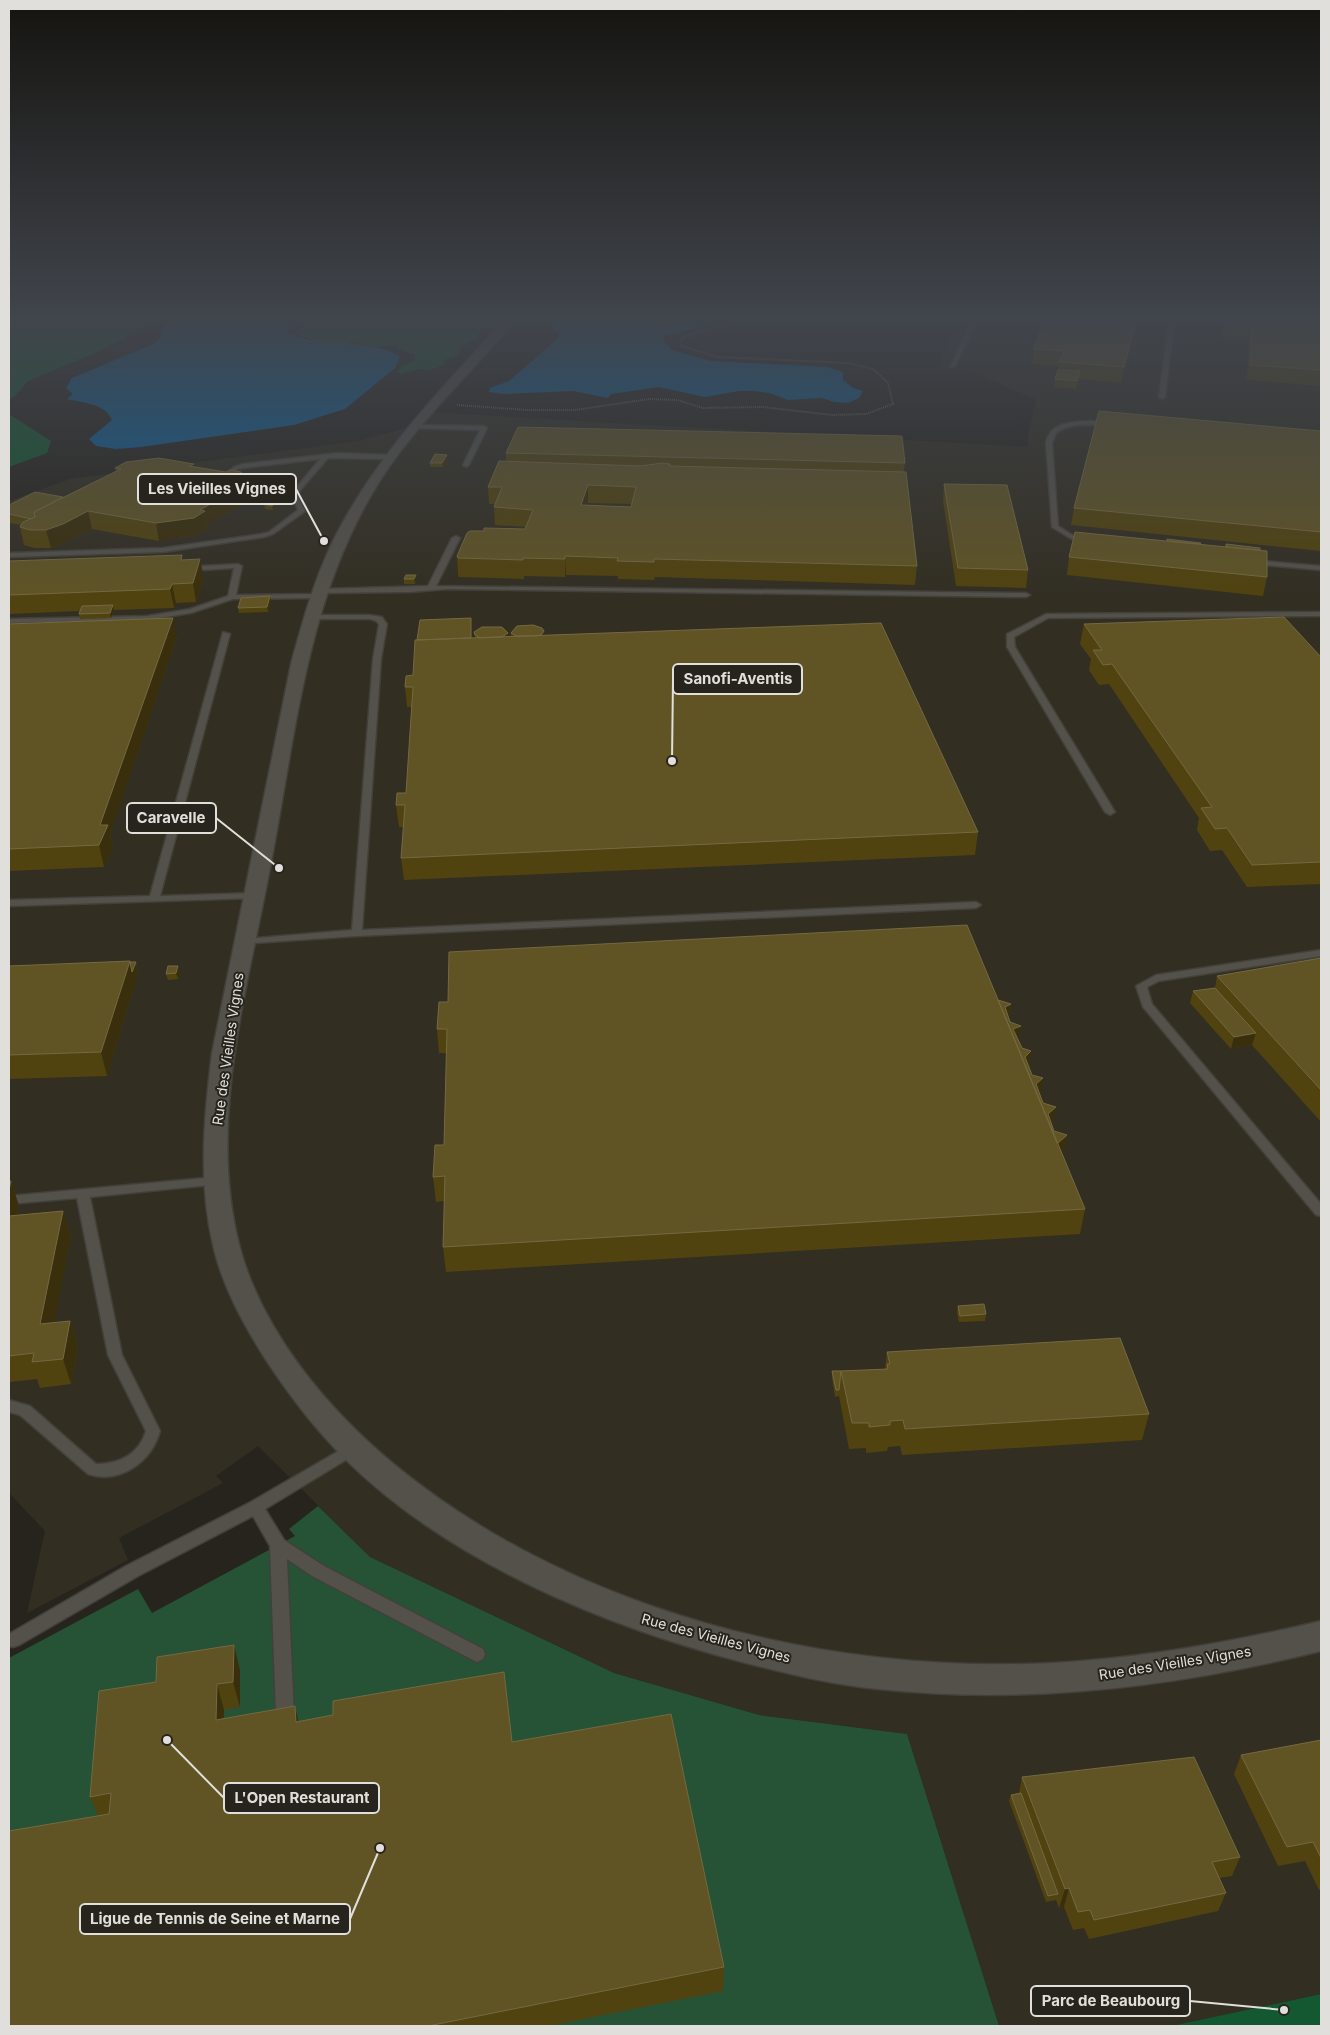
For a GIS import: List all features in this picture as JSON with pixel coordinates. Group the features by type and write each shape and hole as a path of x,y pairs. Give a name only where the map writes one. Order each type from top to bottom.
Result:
{"street":[{"name":"Rue des Vieilles Vignes","path":"429,410 390,457 354,513 334,552 316,601 297,672 220,1080 215,1138 216,1181 226,1247 251,1311 272,1349 310,1403 354,1448 422,1505 493,1549 549,1579 605,1604 646,1620 754,1651 826,1666 887,1675 995,1680 1050,1679 1131,1673 1207,1660 1321,1636"}],"lane":[{"path":"1099,545 1072,537 1055,527 1049,443 1050,436 1055,430 1078,425 1114,425"},
{"path":"414,426 484,428 466,465"},
{"path":"296,491 225,478 236,468 243,466 326,456 390,457"},
{"path":"9,555 162,550 266,535 302,511 303,509 294,497 296,491 326,456"},
{"path":"431,588 456,538"},
{"path":"1244,561 1321,568"},
{"path":"174,569 238,566 232,597"},
{"path":"9,622 147,618 191,611 232,597 316,601 431,588 1026,595"},
{"path":"316,601 379,619 383,624 377,659 357,933"},
{"path":"1110,812 1011,647 1010,636 1046,616 1321,614"},
{"path":"154,899 226,634"},
{"path":"9,903 254,896"},
{"path":"245,942 357,933 976,905"},
{"path":"1321,953 1156,978 1141,986 1147,1004 1321,1212"},
{"path":"9,1200 216,1181"},
{"path":"9,1406 25,1410 93,1470 116,1469 129,1463 141,1456 151,1442 153,1431 115,1355 83,1194"},
{"path":"13,1640 132,1571 256,1507 354,1448"},
{"path":"256,1507 278,1545 318,1571 477,1654"},
{"path":"278,1545 285,1717"}],"path":[{"path":"526,410 575,410"},
{"path":"793,410 832,415 866,414 877,410"}],"shaded area":[{"path":"1034,410 1321,410 1321,1994 1171,2026 999,2026 907,1734 759,1715 614,1673 370,1557 258,1446 216,1476 223,1483 119,1538 128,1560 27,1613 45,1531 9,1493 9,501 70,479 358,441 414,426 427,412 1028,447 1028,436"}],"green space":[{"path":"9,414 51,441 47,453 9,467"},
{"path":"318,1506 370,1557 614,1673 759,1715 907,1734 999,2026 9,2026 9,1658 138,1589 152,1613 295,1536 289,1529"},
{"path":"1321,1994 1321,2026 1171,2026"}],"water":[{"path":"104,410 342,410 294,425 116,449 96,446 89,439 112,420"}],"building":[{"path":"1099,411 1321,431 1321,532 1074,508"},
{"path":"518,427 902,436 905,463 506,453"},
{"path":"435,454 447,455 442,463 430,463"},
{"path":"159,458 194,464 189,466 226,472 230,470 241,472 249,482 200,510 205,511 194,518 156,523 88,511 63,524 46,530 30,530 20,527 23,522 35,517 34,512 121,469 115,468 126,462"},
{"path":"499,461 641,466 662,463 670,464 670,466 906,472 917,566 654,559 654,562 617,561 618,558 565,556 565,559 523,558 523,560 458,558 457,556 467,533 470,531 484,531 484,528 525,529 533,510 494,507 502,487 488,487","holes":["588,485 636,487 631,507 581,505"]},
{"path":"944,484 1007,485 1028,570 958,568"},
{"path":"35,492 63,497 34,512 35,517 31,519 9,514 9,505"},
{"path":"269,502 276,503 272,506 264,504"},
{"path":"1075,532 1267,551 1267,577 1069,557"},
{"path":"1167,539 1201,543 1167,541"},
{"path":"1226,544 1260,548 1260,550 1226,547"},
{"path":"182,555 181,560 200,559 193,583 172,584 170,589 9,595 9,561"},
{"path":"406,575 416,575 414,579 404,579"},
{"path":"270,596 267,607 238,608 241,598"},
{"path":"113,605 110,613 79,614 82,606"},
{"path":"1284,617 1321,657 1321,862 1252,865 1227,828 1215,829 1201,808 1212,807 1112,664 1103,665 1093,650 1102,650 1084,624"},
{"path":"173,618 100,825 108,825 99,845 9,849 9,624"},
{"path":"471,618 471,638 417,640 420,620"},
{"path":"881,623 978,832 401,858 405,805 396,805 397,793 406,793 413,687 405,687 406,676 413,675 415,640"},
{"path":"533,625 542,628 544,631 542,634 537,636 516,636 511,633 517,626"},
{"path":"482,627 502,627 508,633 502,637 480,638 474,632"},
{"path":"967,925 1085,1209 443,1247 445,1176 433,1177 435,1145 444,1145 447,1029 437,1029 439,1002 448,1002 449,952"},
{"path":"1321,958 1321,1090 1217,976"},
{"path":"130,961 101,1052 9,1055 9,966"},
{"path":"130,962 136,962 132,972"},
{"path":"168,966 178,966 176,973 166,974"},
{"path":"1215,988 1256,1033 1234,1037 1193,991"},
{"path":"998,1000 1011,1004 1005,1007 1010,1022 1021,1026 1013,1029 1022,1048 1031,1051 1025,1057 1032,1075 1043,1078 1036,1084 1043,1103 1056,1107 1048,1114 1054,1131 1067,1135 1058,1143 1057,1143"},
{"path":"63,1211 40,1324 70,1321 63,1359 32,1362 34,1353 9,1356 9,1216"},
{"path":"984,1304 986,1314 960,1316 958,1306"},
{"path":"1120,1338 1149,1414 905,1429 903,1420 890,1421 890,1425 869,1427 869,1423 852,1423 841,1371 888,1369 887,1364 890,1364 887,1352"},
{"path":"832,1371 841,1371 839,1390 836,1390"},
{"path":"234,1645 233,1682 217,1684 216,1720 295,1706 296,1722 333,1715 333,1701 504,1672 512,1742 671,1714 724,1967 428,2026 9,2026 9,1831 109,1814 111,1793 90,1797 99,1691 156,1682 157,1657"},
{"path":"1321,1740 1321,1858 1313,1842 1287,1847 1241,1755"},
{"path":"1194,1757 1240,1857 1212,1862 1226,1893 1094,1920 1090,1910 1078,1912 1069,1888 1065,1889 1022,1777"},
{"path":"1021,1793 1058,1894 1048,1896 1011,1795"}],"place":[{"name":"Les Vieilles Vignes","path":"324,541"},
{"name":"Sanofi-Aventis","path":"672,761"},
{"name":"Caravelle","path":"279,868"},
{"name":"L'Open Restaurant","path":"167,1740"},
{"name":"Ligue de Tennis de Seine et Marne","path":"380,1848"},
{"name":"Parc de Beaubourg","path":"1284,2010"}]}
